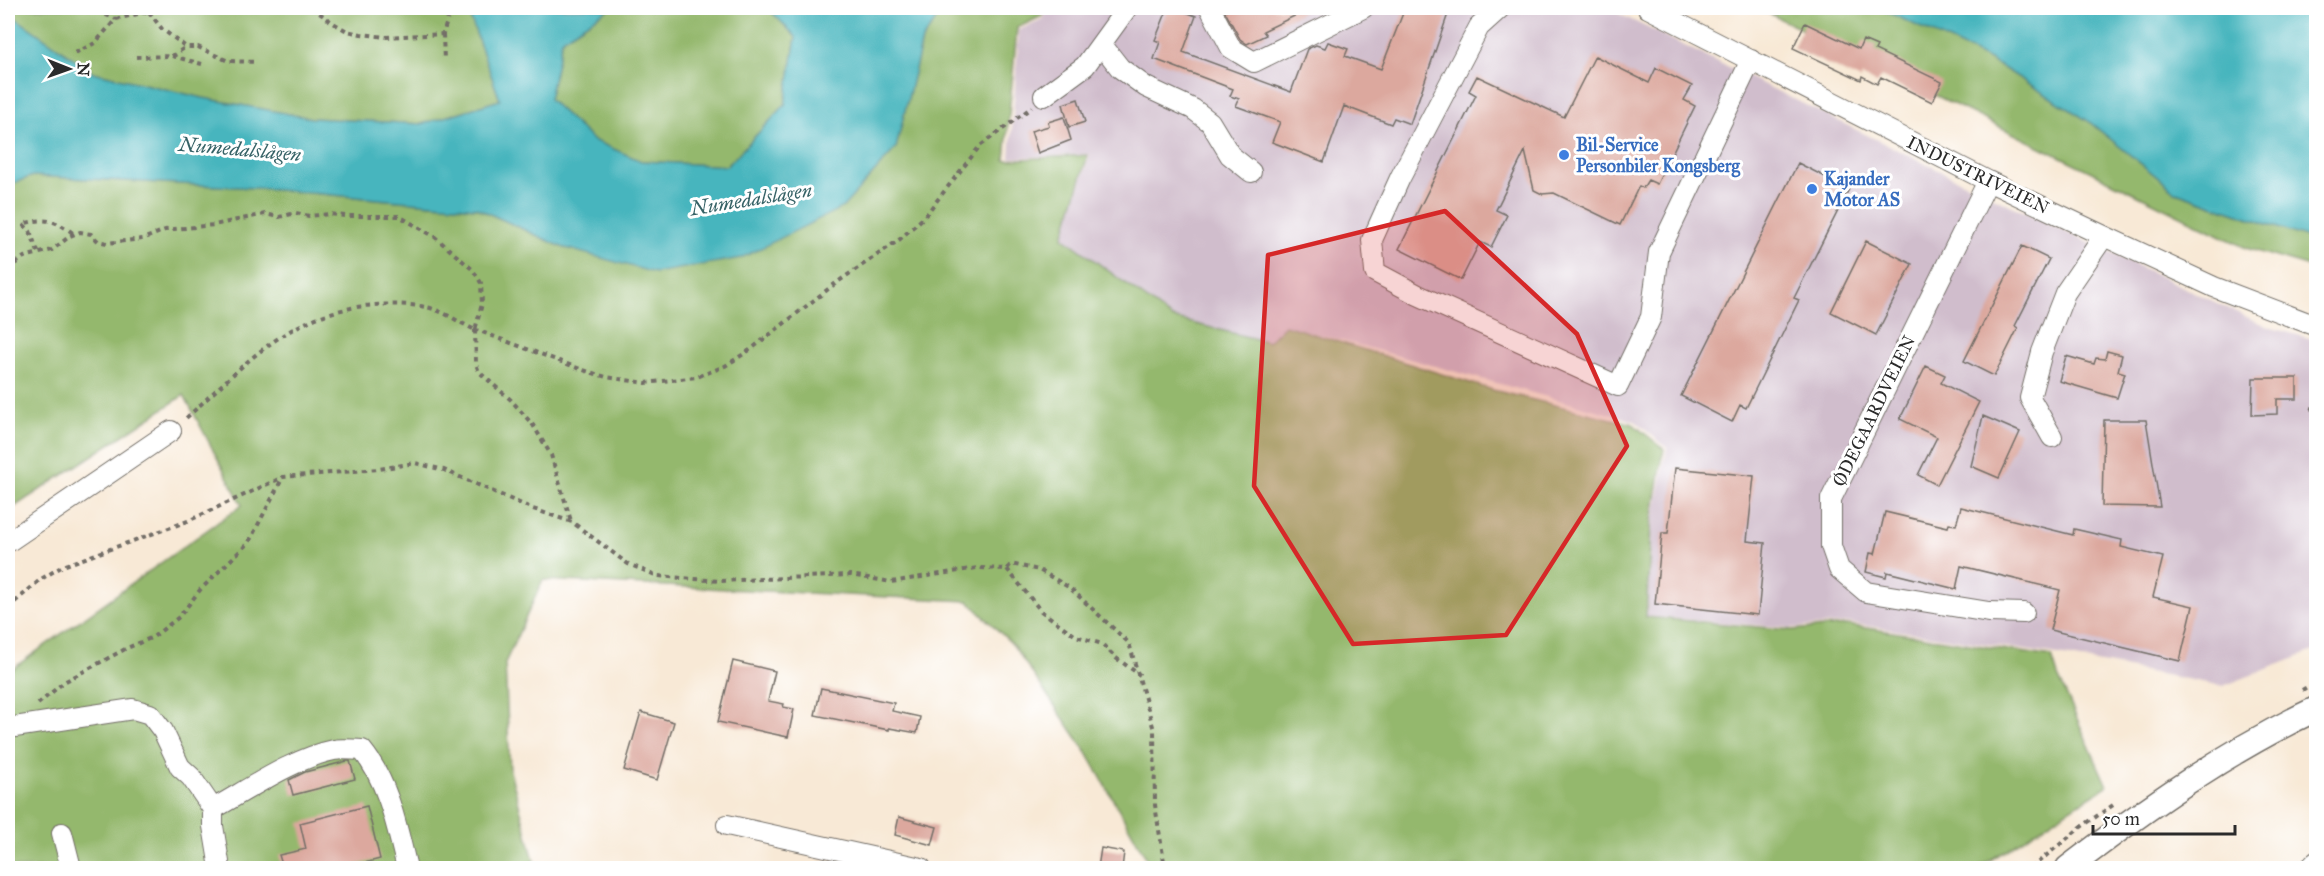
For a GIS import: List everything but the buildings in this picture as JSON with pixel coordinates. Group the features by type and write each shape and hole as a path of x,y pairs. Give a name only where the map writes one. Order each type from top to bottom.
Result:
{"main road":[{"path":"2068,868 2187,781 2254,741 2316,709"}],"street":[{"path":"1044,96 1085,66 1127,8"},
{"path":"1210,8 1231,48 1254,63 1363,8"},
{"path":"1500,8 1479,27 1400,178 1372,240 1375,272 1418,295 1618,386 1651,317 1659,252 1751,60"},
{"name":"INDUSTRIVEIEN","path":"1648,8 1988,181 2214,286 2316,326"},
{"path":"1102,45 1120,68 1137,81 1193,109 1210,122 1230,155 1251,172"},
{"name":"ØDEGAARDVEIEN","path":"1988,181 1831,499 1831,546 1839,570 1866,592 1989,612 2024,614"},
{"path":"2052,437 2030,398 2042,352 2065,293 2104,236"},
{"path":"8,542 171,431"},
{"path":"8,728 133,709 150,714 163,731 180,767 191,777 213,809 213,826 220,868"},
{"path":"213,809 280,771 306,760 334,750 362,750 371,761 392,811 407,868"},
{"path":"727,825 921,868"},
{"path":"62,833 70,868"},
{"path":"2310,868 2316,862"}],"path":[{"path":"89,8 116,19 159,9 213,8"},
{"path":"312,8 341,28 361,34 386,37 443,34"},
{"path":"444,61 443,34 451,8"},
{"path":"149,12 162,29 186,47"},
{"path":"75,53 95,43 116,19"},
{"path":"172,56 186,47 198,47 228,61 257,62"},
{"path":"136,57 172,56 202,64"},
{"path":"171,431 258,353 297,326 328,312 357,306 396,304 428,307 484,334 510,341 591,372 646,383 697,377 725,366 750,350 836,283 899,240 924,217 980,146 1044,96"},
{"path":"8,269 24,257 52,250 80,232 91,234 98,241 107,243 143,239 165,230 214,225 265,214 279,217 296,213 309,216 330,214 399,216 435,237 472,269 481,283 482,304 475,330 476,364 479,372 511,400 533,425 551,455 572,522"},
{"path":"38,252 30,231 23,224 34,220 58,222 74,234"},
{"path":"2312,411 2316,399"},
{"path":"8,608 41,579 63,566 188,521 283,477 379,469 415,463 444,470 533,509 572,522 628,564 658,576 719,580 850,575 891,582 977,568 1007,569 1041,611 1076,636 1102,644 1116,658 1140,675"},
{"path":"34,708 64,682 127,648 153,638 179,617 200,590 249,542 283,477"},
{"path":"1007,569 1011,564 1040,570 1070,588 1129,643 1154,730 1155,805 1165,868"}],"highlighted area":[{"path":"1445,211 1577,334 1627,446 1506,635 1353,644 1254,486 1268,255"}],"shaded area":[{"path":"1043,8 1607,8 2051,225 2268,327 2316,340 2316,650 2223,686 2064,656 1848,623 1792,628 1647,616 1652,527 1667,448 1635,421 1285,325 1268,342 1173,318 1063,237 1090,154 1010,158 1019,30 1044,18"}],"green space":[{"path":"8,8 467,8 500,100 422,124 311,118 203,98 93,72 8,13"},
{"path":"610,8 768,8 796,37 785,105 727,166 641,161 593,140 549,99 562,39"},
{"path":"944,8 1042,8 1042,16 1017,28 1005,160 1088,155 1063,237 1172,318 1268,342 1285,325 1493,390 1633,424 1664,449 1651,527 1646,617 1792,630 1847,625 2052,657 2058,676 2107,786 1978,868 1149,868 1149,863 1087,753 1013,645 968,601 543,580 505,663 510,771 536,868 8,868 8,672 242,505 184,395 8,511 8,185 33,176 255,188 477,208 562,247 843,207 896,148 922,40"},
{"path":"1758,8 1879,8 1890,12 1992,61 2087,120 2176,192 2316,241 2316,269 2246,248"}],"water":[{"name":"Numedalslågen","path":"467,8 610,8 562,39 549,99 593,140 641,161 727,166 785,105 796,37 768,8 944,8 922,40 896,148 843,207 741,258 655,273 562,247 477,208 255,188 33,176 8,185 8,13 93,72 203,98 311,118 422,124 500,100"},
{"path":"1879,8 2316,8 2316,241 2176,192 2087,120 1992,61"}],"place":[{"name":"Bil-Service Personbiler Kongsberg","path":"1564,155"},
{"name":"Kajander Motor AS","path":"1812,189"}]}
